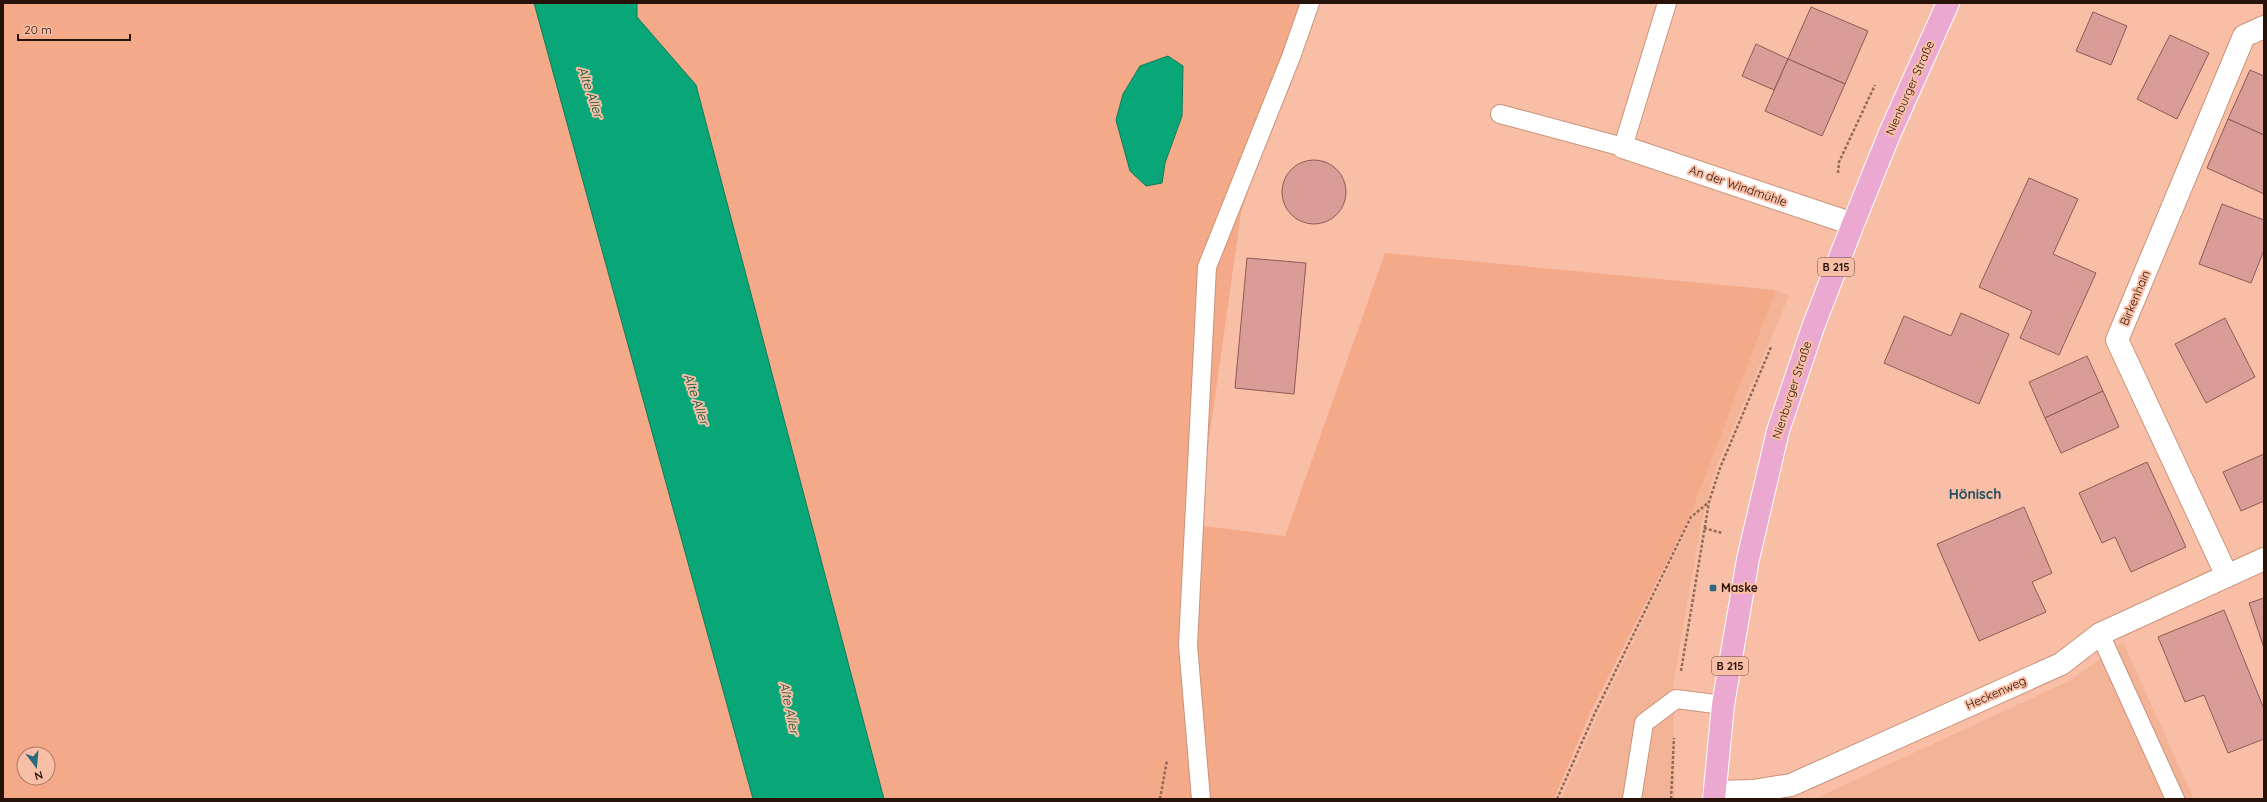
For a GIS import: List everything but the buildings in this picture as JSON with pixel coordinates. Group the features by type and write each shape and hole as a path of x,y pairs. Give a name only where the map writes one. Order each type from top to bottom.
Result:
{"main road":[{"name":"Nienburger Straße","path":"1714,796 1723,705 1748,559 1778,431 1813,327 1853,224 1889,135 1948,3"}],"street":[{"name":"Birkenhain","path":"2227,576 2118,340 2244,36 2264,27"},
{"name":"An der Windmühle","path":"1623,147 1853,224"},
{"name":"Heckenweg","path":"1714,796 1792,785 2061,664 2100,634 2264,559"}],"lane":[{"path":"1201,799 1188,645 1207,267 1291,57 1310,3"},
{"path":"1500,114 1623,147 1667,3"},
{"path":"2100,634 2175,799"},
{"path":"1632,799 1644,723 1676,699 1723,705"}],"path":[{"path":"1557,799 1594,714 1691,517 1708,502 1676,699 1671,799"}],"shaded area":[{"path":"3,3 1310,3 1241,213 1197,525 1285,536 1385,253 1776,290 1691,514 1591,711 1554,799 3,799"},
{"path":"1776,290 1789,296 1716,468 1701,525 1673,686 1675,799 1561,799 1598,715 1694,515 1691,514"},
{"path":"2123,642 2194,799 1814,799 2071,680"}],"water":[{"name":"Alte Aller","path":"534,3 637,3 637,17 696,85 884,799 753,799"},
{"path":"1168,56 1183,66 1182,116 1165,163 1162,183 1146,186 1130,171 1116,120 1123,94 1140,66"}],"place":[{"name":"Maske","path":"1713,588"}],"district":[{"name":"Hönisch","path":"1975,494"}]}
